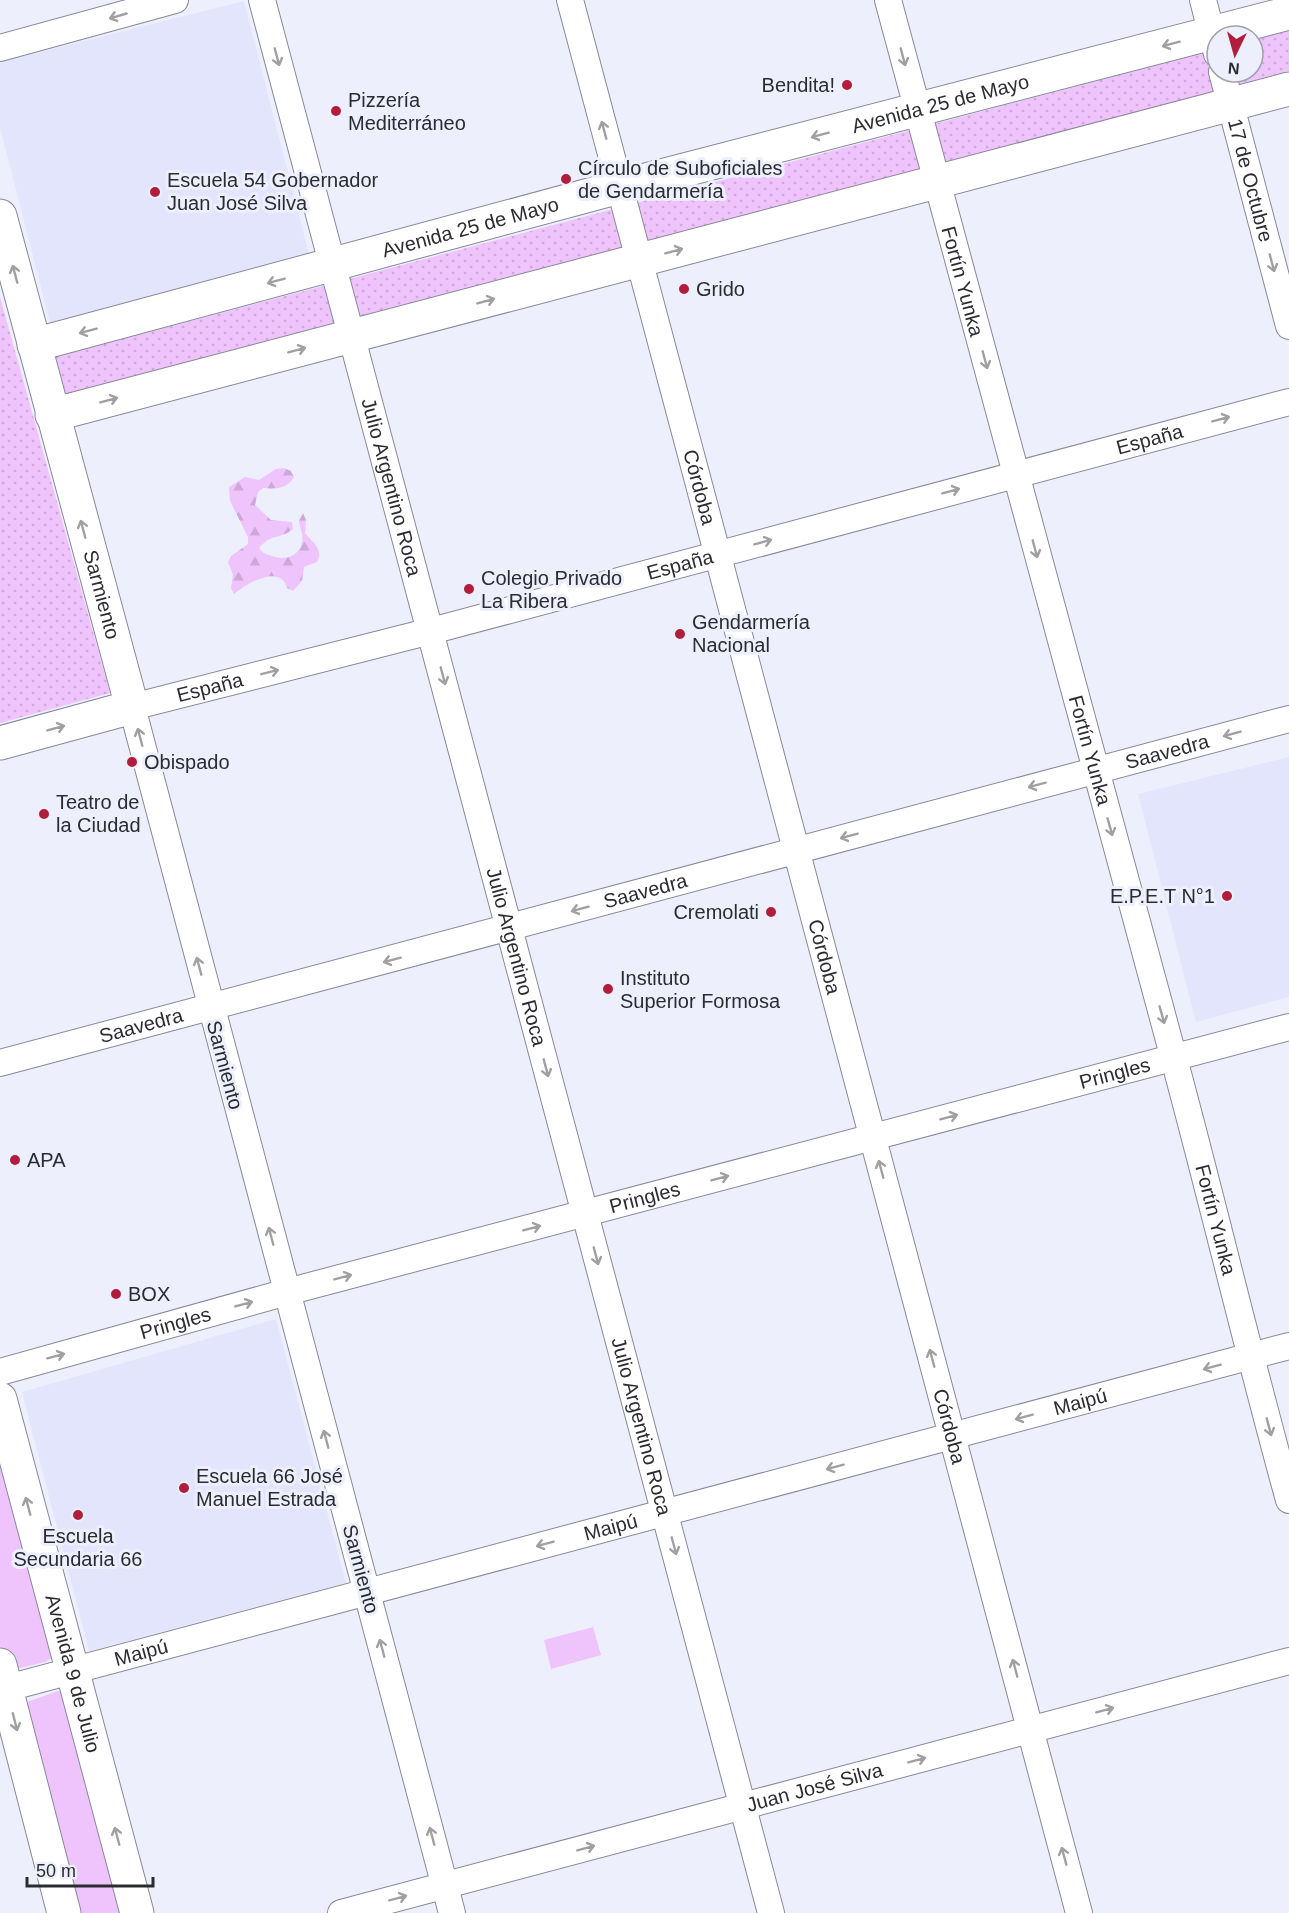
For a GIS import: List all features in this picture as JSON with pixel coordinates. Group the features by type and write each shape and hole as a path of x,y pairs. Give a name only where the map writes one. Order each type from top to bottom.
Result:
{"main road":[{"name":"Avenida 25 de Mayo","path":"1262,24 1289,13"},
{"name":"Avenida 25 de Mayo","path":"34,345 619,187 917,110 1205,46"},
{"path":"52,415 1289,89"},
{"name":"Sarmiento","path":"0,216 132,707"},
{"name":"España","path":"0,743 132,707"},
{"name":"Avenida 9 de Julio","path":"0,1399 137,1913"},
{"path":"2,1681 64,1913"}],"street":[{"path":"0,48 175,0"},
{"name":"Julio Argentino Roca","path":"262,0 771,1913"},
{"name":"Córdoba","path":"570,0 794,850 1032,1730 1079,1913"},
{"name":"Fortín Yunka","path":"888,0 1094,770 1174,1058 1289,1500"},
{"path":"1203,0 1209,24"},
{"name":"17 de Octubre","path":"1225,84 1289,326"},
{"name":"España","path":"132,707 431,631 1016,473 1289,402"},
{"name":"Sarmiento","path":"132,707 210,1008 452,1913"},
{"name":"Saavedra","path":"0,1063 1289,719"},
{"name":"Pringles","path":"0,1371 287,1292 1289,1027"},
{"name":"Maipú","path":"2,1681 72,1671 1289,1346"},
{"name":"Juan José Silva","path":"341,1913 1289,1661"}],"shaded area":[{"name":"Escuela 54 Gobernador Juan José Silva","path":"244,1 310,258 50,323 0,127 0,62"},
{"name":"E.P.E.T N°1","path":"1289,757 1289,997 1196,1022 1138,794"},
{"name":"Escuela 66 José Manuel Estrada","path":"276,1319 346,1583 89,1651 22,1392"}],"green space":[{"path":"1289,30 1289,71 1265,77 1265,37"},
{"path":"1205,52 1205,84 1241,84 66,400 55,357"},
{"path":"0,297 110,693 0,723"},
{"path":"284,468 291,471 294,477 291,481 281,487 263,488 258,492 255,505 271,520 292,522 293,529 268,540 259,548 266,554 281,558 295,554 301,546 302,534 299,520 303,513 306,520 305,533 317,546 319,557 317,562 304,567 302,581 293,591 287,588 278,577 270,576 246,585 234,594 231,588 233,575 228,562 231,556 248,544 248,537 230,501 229,487 245,477 259,480 276,469"},
{"path":"0,1420 54,1657 45,1662 16,1669 5,1662 0,1645"},
{"path":"593,1627 601,1655 551,1669 544,1640"},
{"path":"58,1691 68,1694 131,1913 72,1913 21,1704"}],"place":[{"name":"Bendita!","path":"847,85"},
{"name":"Pizzería Mediterráneo","path":"336,111"},
{"name":"Círculo de Suboficiales de Gendarmería","path":"566,179"},
{"name":"Escuela 54 Gobernador Juan José Silva","path":"155,192"},
{"name":"Grido","path":"684,289"},
{"name":"Colegio Privado La Ribera","path":"469,589"},
{"name":"Gendarmería Nacional","path":"680,634"},
{"name":"Obispado","path":"132,762"},
{"name":"Teatro de la Ciudad","path":"44,814"},
{"name":"E.P.E.T N°1","path":"1227,896"},
{"name":"Cremolati","path":"771,912"},
{"name":"Instituto Superior Formosa","path":"608,989"},
{"name":"APA","path":"15,1160"},
{"name":"BOX","path":"116,1294"},
{"name":"Escuela 66 José Manuel Estrada","path":"184,1488"},
{"name":"Escuela Secundaria 66","path":"78,1515"}]}
